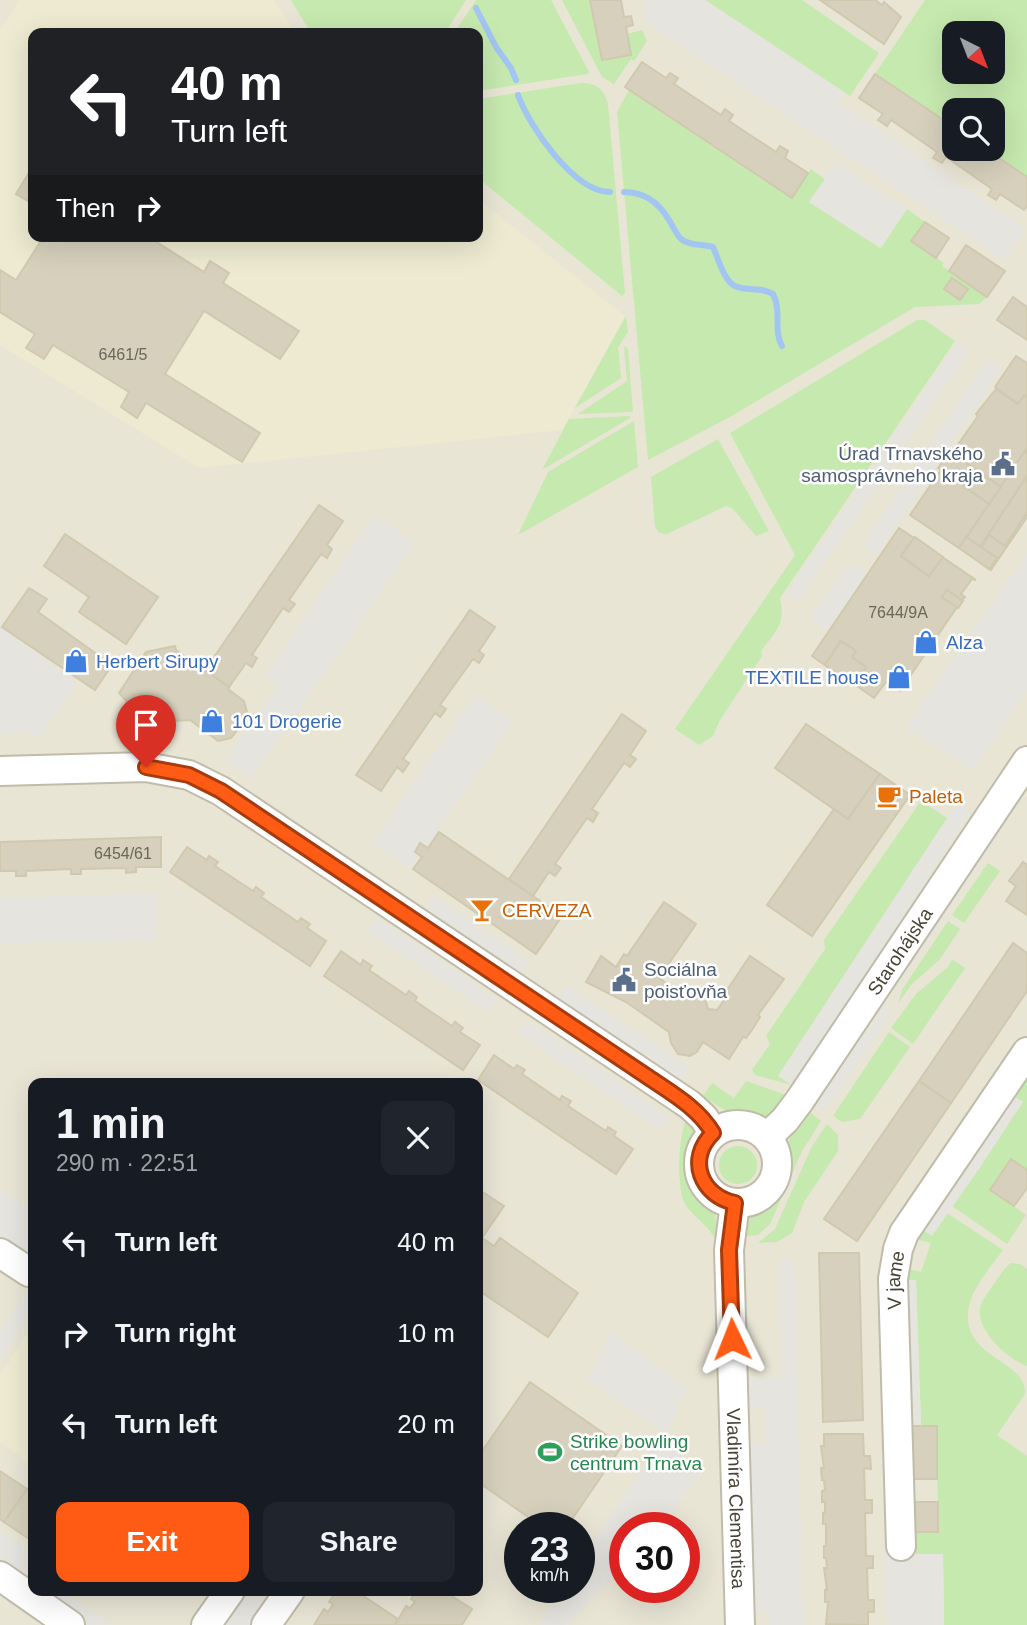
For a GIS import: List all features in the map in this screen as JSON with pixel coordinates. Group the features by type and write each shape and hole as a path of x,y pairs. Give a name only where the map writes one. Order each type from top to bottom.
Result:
{"street":[{"name":"Starohájska","path":"767,1137 785,1120 800,1100 1027,761"},
{"path":"0,771 146,767 189,775 221,791 690,1105 704,1118 713,1133"},
{"name":"V jame","path":"901,1546 893,1279 898,1249 904,1233 1027,1052"},
{"path":"741,1125 755,1129 767,1137 776,1158 773,1181 757,1198 735,1203 721,1199 709,1191 699,1172 701,1151 713,1133 726,1126 741,1125"},
{"name":"Vladimíra Clementisa","path":"735,1203 729,1250 740,1625"},
{"path":"0,1253 28,1271"},
{"path":"0,1576 36,1615 70,1625"},
{"path":"206,1625 226,1596"},
{"path":"266,1625 286,1596"}],"shaded area":[{"path":"0,0 1027,0 1027,1625 0,1625"},
{"path":"20,0 274,0 292,28 28,28 28,242 483,242 483,203 625,316 562,430 199,468 0,345 0,30"},
{"path":"643,0 705,0 844,92 837,102 1026,229 1005,260 648,23"},
{"path":"836,163 907,209 881,248 809,202"},
{"path":"958,341 970,350 797,603 786,594"},
{"path":"987,360 1001,368 876,556 866,547 867,537"},
{"path":"375,515 415,543 251,778 226,760 278,686 265,676"},
{"path":"1027,554 1027,691 973,771 906,727"},
{"path":"856,566 866,573 826,631 810,619 842,572 846,568"},
{"path":"0,628 77,683 38,739 25,730 0,735"},
{"path":"475,695 513,722 411,868 373,843"},
{"path":"957,803 971,813 792,1085 778,1076"},
{"path":"993,831 999,835 895,989 889,985"},
{"path":"155,893 156,940 0,943 0,898"},
{"path":"434,896 529,961 520,973 425,908"},
{"path":"376,917 497,999 488,1012 366,931"},
{"path":"567,986 690,1068 680,1082 559,998"},
{"path":"881,1002 890,1009 889,1017 825,1111 813,1103"},
{"path":"529,1021 669,1117 660,1130 519,1034"},
{"path":"1010,1094 1023,1102 932,1236 918,1227"},
{"path":"0,1189 28,1208 28,1262 0,1244"},
{"path":"779,1260 794,1260 803,1625 770,1625 770,1611 754,1611 749,1445 765,1444 765,1408 750,1408 749,1379 782,1377"},
{"path":"902,1280 916,1280 921,1424 906,1424"},
{"path":"28,1289 28,1318 0,1360 0,1332"},
{"path":"610,1332 687,1388 679,1400 674,1420 665,1432 587,1379"},
{"path":"28,1333 28,1462 0,1442 0,1375"},
{"path":"662,1439 675,1448 686,1465 698,1473 672,1512 613,1512"},
{"path":"609,1518 609,1581 595,1594 595,1539"},
{"path":"0,1532 28,1551 28,1571 26,1574 0,1556"},
{"path":"884,1546 898,1546 916,1554 943,1554 944,1625 887,1625"},
{"path":"47,1596 71,1596 111,1625 87,1625"},
{"path":"212,1596 302,1596 282,1625 192,1625"},
{"path":"554,1603 587,1603 568,1625 540,1625"}],"green space":[{"path":"291,0 466,0 448,28 308,28"},
{"path":"476,0 551,0 589,72 483,90 483,28 457,28"},
{"path":"562,0 590,0 602,60 631,55 627,34 642,30 647,41 614,84 602,77"},
{"path":"705,0 802,0 879,53 850,96"},
{"path":"925,0 1027,0 1027,177 1004,161 1005,98 942,98 942,119 875,74"},
{"path":"581,83 591,84 604,94 608,104 625,293 622,296 483,182 483,98"},
{"path":"629,90 791,198 811,169 825,179 809,202 880,248 907,209 925,222 912,241 987,297 979,304 915,307 730,417 648,460 617,112"},
{"path":"626,316 628,332 618,347 621,378 575,408"},
{"path":"917,320 925,320 955,341 780,598 782,614 778,627 761,651 762,656 720,720 713,736 699,745 675,729 795,555 730,433"},
{"path":"624,346 628,349 633,412 578,414 627,381"},
{"path":"630,418 542,470 569,419"},
{"path":"634,421 638,467 518,535 548,472"},
{"path":"718,439 769,531 756,536 732,508 726,506 667,534 659,533 655,527 651,477"},
{"path":"921,801 947,818 778,1076 792,1085 755,1075 752,1070 770,1044 766,1036 825,949 824,940"},
{"path":"988,863 1000,871 964,923 952,915"},
{"path":"948,921 960,929 940,959 911,985 898,1004 902,990"},
{"path":"952,959 965,968 913,1044 891,1028 916,994 948,967"},
{"path":"889,1032 910,1047 860,1119 842,1122 833,1116"},
{"path":"1027,1076 1027,1170 1011,1159 990,1189 1026,1215 1007,1244 952,1206 1023,1102 1010,1094"},
{"path":"746,1081 786,1095 777,1108 758,1119 736,1116 703,1096 712,1083 734,1098"},
{"path":"807,1110 821,1121 802,1151 770,1224 758,1235 743,1237 748,1222 757,1209 778,1190 784,1176 786,1147"},
{"path":"688,1116 695,1132 692,1169 695,1183 715,1213 719,1238 715,1239 683,1199 679,1175 680,1148"},
{"path":"827,1124 838,1135 838,1151 804,1202 792,1233 777,1242 758,1243 775,1229 812,1146"},
{"path":"738,1146 751,1152 757,1165 751,1178 738,1184 725,1178 719,1165 725,1152"},
{"path":"947,1213 1003,1250 975,1291 969,1306 968,1324 973,1337 982,1348 1016,1373 1023,1382 1025,1394 997,1435 1027,1456 1027,1625 944,1625 943,1554 916,1554 916,1547 912,1543 908,1502 915,1502 916,1532 938,1532 937,1427 921,1424 916,1280 902,1280 903,1268 921,1272 931,1243 912,1238 918,1227 932,1235"},
{"path":"1011,1263 1020,1264 1027,1269 1027,1366 995,1344 980,1318 984,1299"}],"building":[{"path":"590,0 621,0 624,17 631,16 633,25 626,27 631,55 602,60"},
{"path":"820,0 875,0 882,5 884,2 901,17 884,44"},
{"path":"642,62 666,78 670,73 678,78 674,84 721,115 725,109 733,115 729,121 776,152 780,146 788,151 785,158 808,173 792,198 625,87"},
{"path":"875,74 942,119 942,163 933,158 937,152 891,120 887,126 878,120 883,114 859,98"},
{"path":"952,161 1004,161 1027,177 1027,206 1024,210 1000,194 996,200 988,195 992,189"},
{"path":"28,174 28,201 16,194"},
{"path":"925,222 949,238 936,258 911,241"},
{"path":"40,242 156,242 204,272 210,261 229,273 223,283 299,331 280,359 204,311 165,374 260,433 242,462 146,403 137,418 121,407 129,392 53,345 44,359 26,348 35,334 0,312 0,270 16,280"},
{"path":"966,245 1005,271 987,297 949,271"},
{"path":"952,278 968,289 960,300 944,289"},
{"path":"1013,297 1027,307 1027,340 997,320"},
{"path":"1016,356 1027,363 1027,398 1024,396 1018,404 995,387"},
{"path":"996,389 1018,404 1024,396 1027,398 1027,448 1001,487 952,453 978,416 976,414"},
{"path":"1027,448 1027,476 980,547 966,537"},
{"path":"950,452 1001,487 989,504 938,468"},
{"path":"941,470 989,504 959,548 910,515"},
{"path":"1027,476 1027,513 1005,546 989,535 980,547"},
{"path":"319,505 343,521 327,545 332,549 327,558 321,554 289,600 295,604 289,612 283,608 252,655 257,658 252,667 246,663 229,687 205,670"},
{"path":"1027,513 1027,517 991,570 989,569 997,558 981,547 989,535 1005,546"},
{"path":"899,528 914,538 901,556 929,576 942,557 976,580 972,579 961,594 965,597 962,600 947,590 942,597 957,607 900,691 886,682 874,698 854,684 866,667 852,657 856,651 841,641 825,665 812,656"},
{"path":"65,534 158,597 126,644 79,612 89,597 44,566"},
{"path":"915,537 943,557 929,576 901,556"},
{"path":"966,537 997,558 989,569 959,548"},
{"path":"29,588 47,599 38,612 112,665 95,690 2,627"},
{"path":"947,590 963,601 958,608 942,597"},
{"path":"470,610 495,627 479,651 484,655 479,663 473,659 440,705 446,709 440,717 435,713 403,759 409,763 403,772 397,767 381,791 356,775"},
{"path":"841,641 856,651 852,657 866,667 854,685 825,665"},
{"path":"175,646 176,650 229,687 228,689 244,701 248,716 231,738 218,741 190,720 173,721 155,712 144,714 119,693 146,652"},
{"path":"622,714 646,731 630,755 636,759 630,767 624,763 592,809 598,813 593,822 587,818 555,864 561,868 555,876 549,872 533,896 509,879"},
{"path":"806,724 880,774 848,819 775,768"},
{"path":"880,774 910,795 812,936 767,905 834,809 848,819"},
{"path":"439,832 562,916 536,954 413,869 422,857 415,852 420,843 428,848"},
{"path":"161,837 161,867 136,867 136,872 126,873 126,868 81,869 81,874 71,874 71,869 26,871 26,876 16,876 16,871 0,871 0,842"},
{"path":"187,847 207,860 209,856 218,862 215,866 253,891 256,887 264,893 261,897 298,922 301,918 310,924 307,928 326,941 310,966 170,872"},
{"path":"1023,862 1027,865 1027,915 1006,901 1016,886 1009,881"},
{"name":"Sociálna poisťovňa","path":"664,902 696,924 659,978 682,994 696,990 705,998 708,1009 717,1010 750,956 784,979 758,1015 760,1017 752,1030 746,1038 743,1037 729,1059 703,1042 697,1052 690,1056 678,1054 671,1043 669,1032 626,1002 586,982 601,956 616,967 624,954 627,956"},
{"path":"1013,943 1027,953 1027,991 951,1103 919,1081"},
{"path":"341,951 361,965 363,960 372,966 369,970 406,995 409,991 417,997 415,1001 452,1026 455,1022 463,1028 460,1032 480,1045 463,1070 324,976"},
{"path":"494,1055 514,1069 517,1065 525,1070 522,1074 560,1100 562,1096 571,1101 568,1106 606,1131 608,1127 616,1132 614,1136 633,1149 616,1174 483,1083 483,1078 479,1078"},
{"path":"919,1081 951,1103 857,1241 824,1219"},
{"path":"1011,1159 1027,1170 1027,1188 1014,1206 990,1190"},
{"path":"483,1192 504,1206 483,1237"},
{"path":"500,1238 578,1293 548,1337 483,1293 483,1239 494,1246"},
{"path":"819,1253 859,1253 863,1420 823,1422"},
{"name":"Strike bowling centrum Trnava","path":"530,1382 622,1446 577,1512 521,1512 483,1485 483,1450"},
{"path":"906,1426 937,1426 937,1479 906,1479"},
{"path":"824,1434 863,1434 864,1456 870,1456 871,1469 864,1468 865,1500 872,1500 872,1513 865,1513 866,1556 873,1556 873,1568 867,1568 868,1600 874,1600 874,1612 868,1612 868,1625 826,1624 826,1524 823,1524 825,1502 822,1502 822,1491 825,1490 821,1468 824,1468 821,1446 824,1446"},
{"path":"0,1471 27,1489 4,1522 0,1519"},
{"path":"27,1489 28,1538 4,1522"},
{"path":"915,1502 938,1502 938,1532 915,1532"},
{"path":"333,1596 364,1596 398,1619 395,1625 314,1625 324,1609 328,1612 333,1604 329,1602"},
{"path":"413,1596 452,1596 472,1609 462,1625 395,1625 406,1606 410,1608 415,1602 411,1599"}],"waterway":[{"path":"476,8 516,80"},
{"path":"518,95 542,139 568,169 596,189 610,192"},
{"path":"624,192 644,196 656,204 684,241 713,247 725,274 735,286 773,294 782,346"}],"place":[{"name":"Úrad Trnavského samosprávneho kraja","path":"1003,464"},
{"name":"Alza","path":"926,642"},
{"name":"Herbert Sirupy","path":"76,661"},
{"name":"TEXTILE house","path":"899,677"},
{"name":"101 Drogerie","path":"212,721"},
{"name":"Paleta","path":"889,796"},
{"name":"CERVEZA","path":"482,910"},
{"name":"Sociálna poisťovňa","path":"624,980"},
{"name":"Strike bowling centrum Trnava","path":"550,1452"}],"route":[{"path":"146,767 189,775 221,791 690,1105 704,1118 713,1133 704,1144 699,1158 699,1172 709,1191 721,1199 735,1203 729,1250 732,1339"}]}
